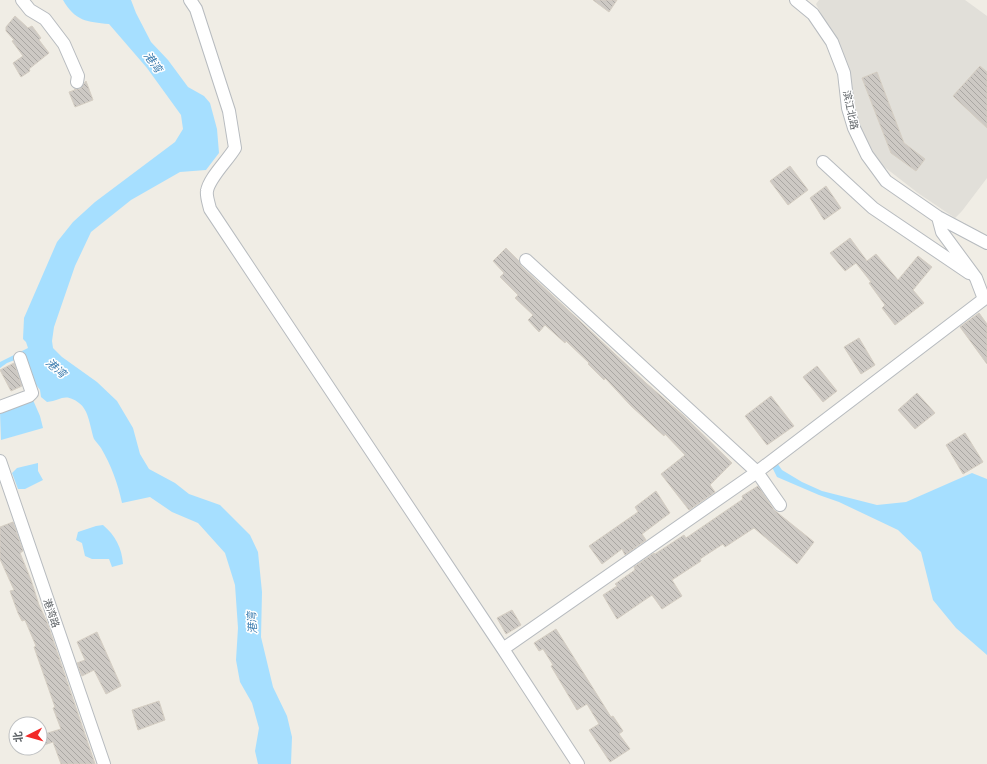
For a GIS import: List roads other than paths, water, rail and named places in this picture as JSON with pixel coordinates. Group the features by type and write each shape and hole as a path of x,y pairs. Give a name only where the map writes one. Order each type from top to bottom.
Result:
{"street":[{"path":"22,0 30,10 45,20 64,44 78,76 77,82"},
{"path":"190,0 196,9 229,110 235,148 209,185 207,192 210,209 578,764"},
{"name":"滨江北路","path":"796,0 813,14 832,42 844,73 848,108 854,128 867,155 886,181 938,217 987,243"},
{"path":"824,162 873,208 982,281"},
{"path":"503,649 758,472 986,299 982,281 942,232 938,217"},
{"path":"526,260 758,472 780,505"},
{"path":"0,407 29,396 32,393 20,358"},
{"name":"港湾路","path":"0,461 104,764"}],"water":[{"name":"港湾","path":"63,0 131,0 151,42 168,60 188,87 204,96 210,103 217,129 219,153 206,170 180,172 131,200 91,232 75,266 54,327 52,341 53,348 62,357 97,382 117,401 133,428 140,454 149,469 175,483 189,494 220,505 250,535 258,552 262,592 261,637 273,687 287,716 292,737 291,764 258,764 255,751 259,728 252,703 240,682 236,660 238,628 235,585 225,553 198,523 172,512 150,497 122,503 111,468 105,454 94,439 89,419 82,406 70,398 47,402 41,397 40,390 30,377 20,358 7,363 0,368 0,362 28,348 23,339 24,318 57,242 73,222 95,202 175,142 183,129 181,115 147,68 109,24 82,19 72,12"},
{"path":"33,400 40,416 43,428 1,440 0,412"},
{"path":"38,463 38,471 43,480 25,489 18,489 12,473 17,468"},
{"path":"777,463 782,470 802,482 822,491 877,505 906,502 972,473 987,479 987,655 956,628 933,600 921,552 898,530 839,502 777,477 771,465"},
{"path":"103,525 117,542 123,564 112,567 109,559 92,559 85,556 82,543 76,540 78,532"}]}
